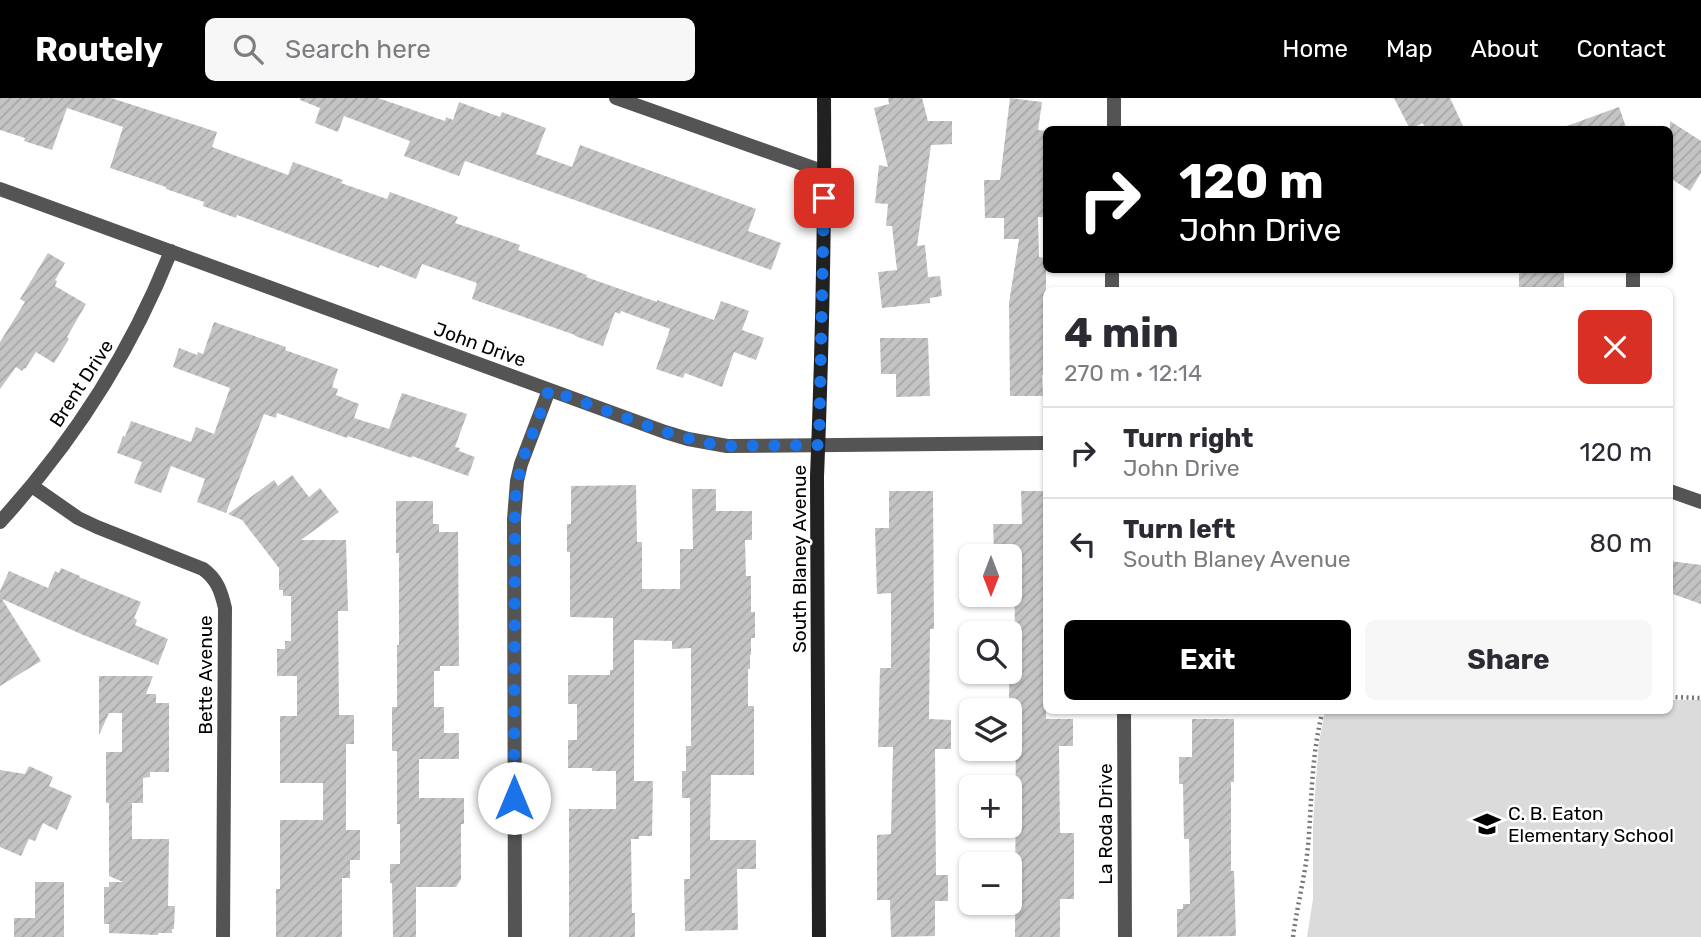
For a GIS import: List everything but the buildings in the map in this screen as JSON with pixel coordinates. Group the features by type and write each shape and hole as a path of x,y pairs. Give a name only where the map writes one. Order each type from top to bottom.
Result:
{"street":[{"path":"616,98 825,172"},
{"name":"South Blaney Avenue","path":"819,937 817,519 825,172 824,98"},
{"path":"1114,98 1114,126"},
{"name":"John Drive","path":"0,189 665,432 706,443 727,446 1043,443"},
{"name":"Brent Drive","path":"0,522 32,486 103,388 147,306 171,251"},
{"path":"514,937 514,519 521,464 549,390"},
{"name":"Bette Avenue","path":"32,486 78,518 203,569 212,576 221,591 225,608 223,937"},
{"path":"1673,492 1701,502"},
{"name":"La Roda Drive","path":"1124,714 1125,937"}],"path":[{"path":"1673,697 1701,698"},
{"path":"1293,937 1305,876 1313,764 1322,714"}],"shaded area":[{"name":"C. B. Eaton Elementary School","path":"1673,700 1701,700 1701,937 1307,937 1313,899 1313,825 1319,742 1324,714 1673,714"}],"place":[{"name":"C. B. Eaton Elementary School","path":"1487,824"}],"route":[{"path":"514,798 515,500 521,464 549,390 665,432 706,443 727,446 819,445 824,198"}]}
